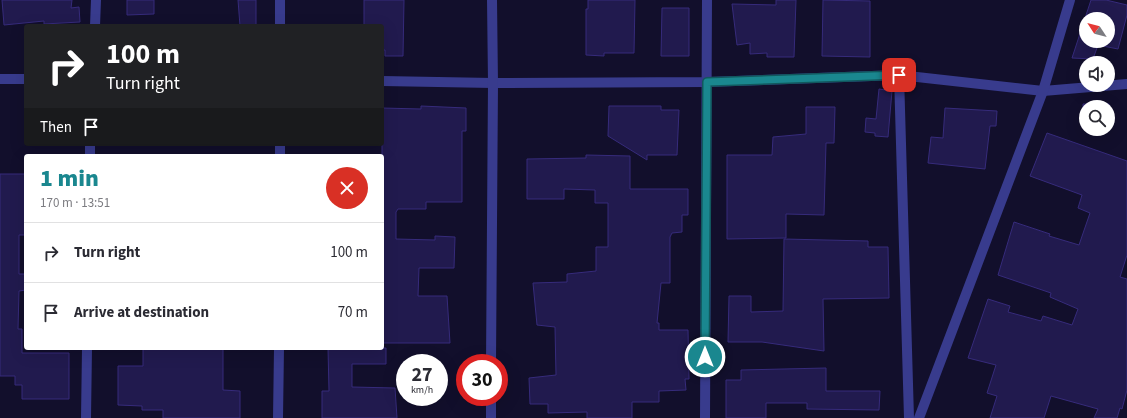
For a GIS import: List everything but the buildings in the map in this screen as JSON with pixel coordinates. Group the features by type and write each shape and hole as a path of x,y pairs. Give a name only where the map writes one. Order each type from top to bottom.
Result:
{"street":[{"path":"95,24 96,0"},
{"path":"280,0 280,24"},
{"path":"491,354 494,83 492,0"},
{"path":"705,418 707,0"},
{"path":"919,418 1043,90 1070,0"},
{"path":"384,81 494,83 707,82 899,75 1043,90 1127,84"},
{"path":"899,75 908,418"},
{"path":"0,79 24,80"},
{"path":"86,418 87,350"},
{"path":"278,418 279,350"},
{"path":"491,406 491,418"}],"route":[{"path":"705,357 707,82 899,75"}]}
